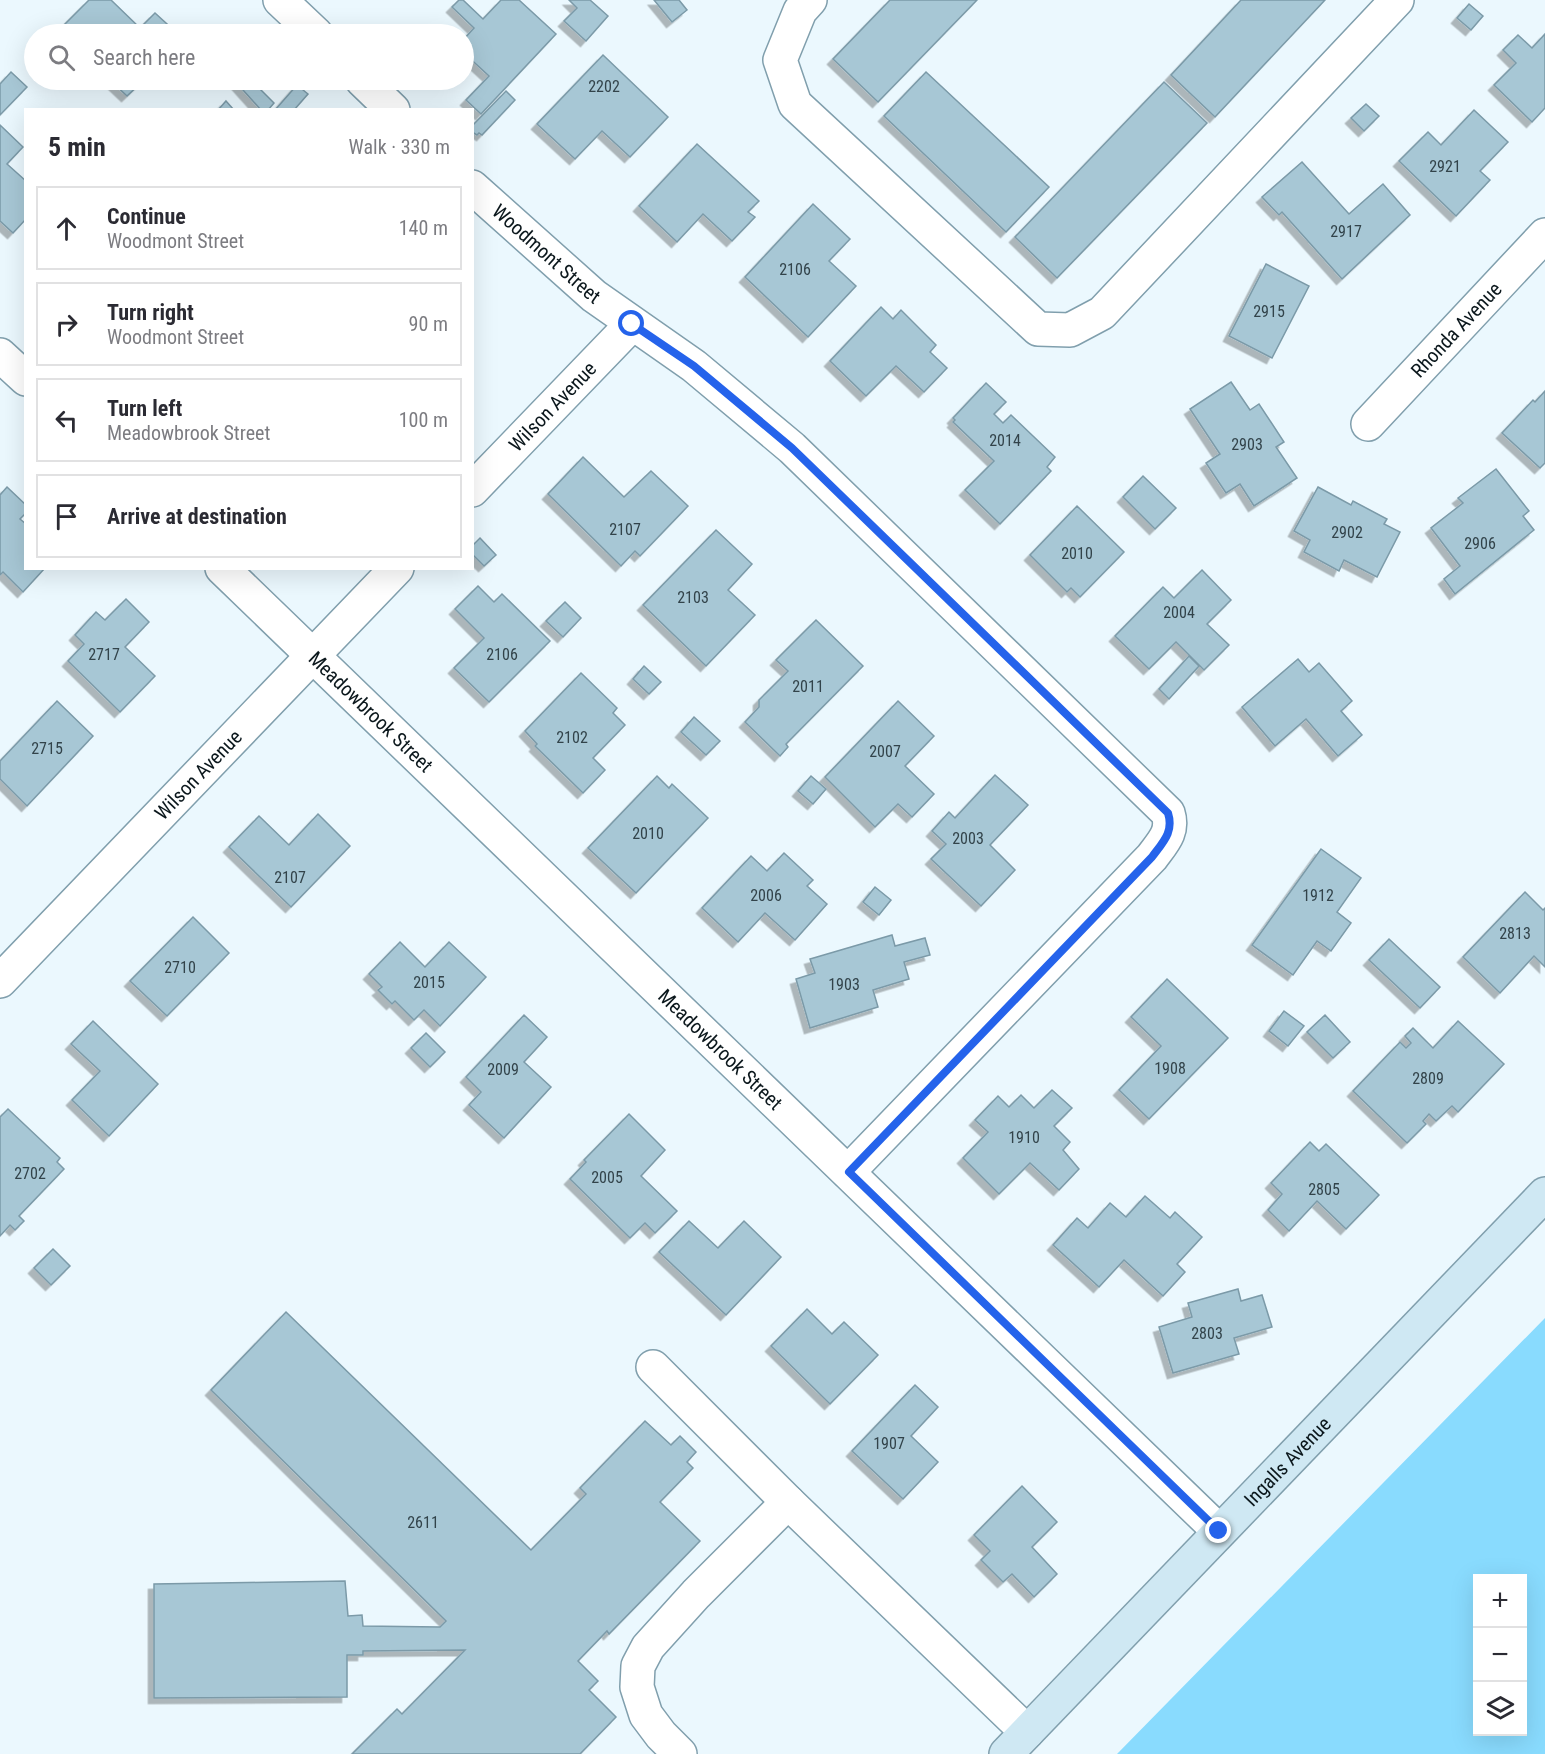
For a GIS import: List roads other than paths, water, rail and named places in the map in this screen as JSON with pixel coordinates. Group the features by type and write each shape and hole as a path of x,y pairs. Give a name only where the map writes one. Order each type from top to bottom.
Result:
{"main road":[{"name":"Ingalls Avenue","path":"1016,1743 1545,1194"}],"street":[{"path":"280,0 305,24"},
{"path":"810,0 800,11 780,60 795,104 1038,329 1070,330 1102,314 1397,0"},
{"path":"372,90 391,108"},
{"name":"Woodmont Street","path":"474,189 594,296 694,366 792,448 1168,813 1171,823 1169,833 1152,857 849,1172"},
{"name":"Rhonda Avenue","path":"1368,424 1545,235"},
{"name":"Wilson Avenue","path":"474,488 632,324"},
{"path":"0,355 24,377"},
{"name":"Meadowbrook Street","path":"224,570 1219,1531"},
{"name":"Wilson Avenue","path":"0,981 395,570"},
{"path":"653,1367 788,1503 1016,1743"},
{"path":"680,1754 661,1736 646,1715 636,1688 638,1666 648,1647 696,1594 788,1503"}]}
